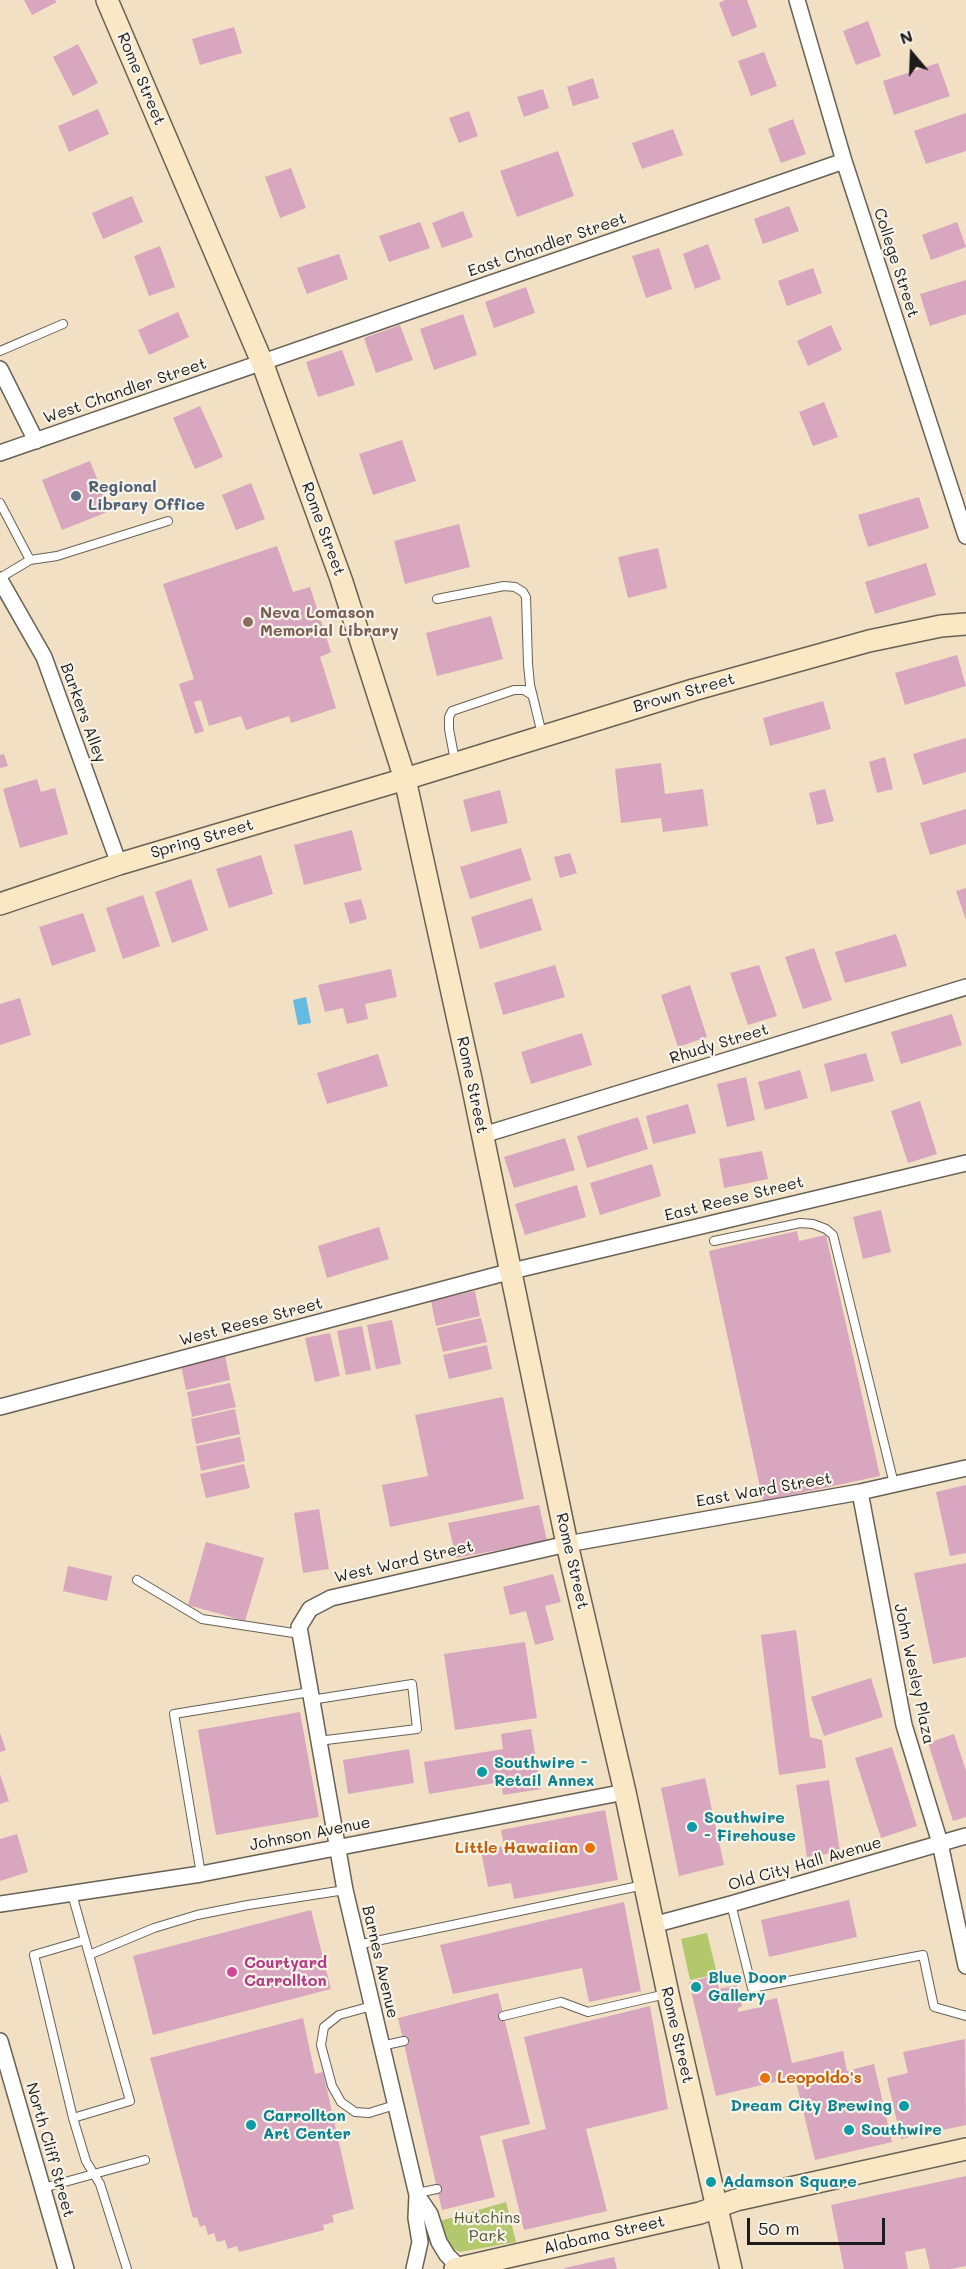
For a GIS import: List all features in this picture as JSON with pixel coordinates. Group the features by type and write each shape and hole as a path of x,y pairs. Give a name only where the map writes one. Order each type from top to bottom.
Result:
{"street":[{"name":"Rome Street","path":"107,0 262,362 342,579 405,779 483,1135 567,1544 625,1792 668,1994 731,2269"},
{"name":"College Street","path":"797,0 844,161 965,527"},
{"name":"East Chandler Street","path":"262,362 844,161"},
{"name":"West Chandler Street","path":"0,453 262,362"},
{"path":"0,369 36,441"},
{"name":"Barkers Alley","path":"0,579 44,657 119,864"},
{"name":"Brown Street","path":"405,779 693,690 869,641 940,626 966,624"},
{"name":"Spring Street","path":"0,904 119,864 405,779"},
{"name":"Rhudy Street","path":"483,1135 966,987"},
{"name":"East Reese Street","path":"512,1272 966,1163"},
{"name":"West Reese Street","path":"0,1407 512,1272"},
{"name":"East Ward Street","path":"567,1544 860,1492 966,1468"},
{"name":"John Wesley Plaza","path":"860,1492 904,1725 940,1844 966,1966"},
{"name":"West Ward Street","path":"300,1634 299,1627 310,1609 331,1598 567,1544"},
{"path":"300,1634 318,1738"},
{"name":"Barnes Avenue","path":"318,1738 357,1946 417,2194"},
{"name":"Johnson Avenue","path":"0,1904 201,1874 625,1792"},
{"name":"Old City Hall Avenue","path":"653,1925 966,1836"},
{"name":"North Cliff Street","path":"0,2041 66,2269"},
{"name":"Alabama Street","path":"458,2268 690,2215 736,2200 966,2149"},
{"path":"417,2194 430,2214 438,2242 458,2268"},
{"path":"414,2269 420,2242 416,2218 417,2194"}],"lane":[{"path":"0,351 63,324"},
{"path":"0,503 30,561"},
{"path":"0,579 30,561 57,556 168,521"},
{"path":"437,599 504,586 524,591 532,695 543,735"},
{"path":"455,764 449,729 449,717 452,711 514,690 524,690 532,695"},
{"path":"714,1240 800,1223 813,1224 826,1229 833,1235 894,1484"},
{"path":"137,1580 202,1619 300,1634"},
{"path":"201,1874 174,1714 412,1684 417,1729 318,1738"},
{"path":"357,1946 645,1885"},
{"path":"89,1955 154,1928 197,1915 345,1890"},
{"path":"72,1893 130,2101 73,2118"},
{"path":"730,1904 752,1988 923,1955 934,2007 966,2016"},
{"path":"85,1940 33,1955 73,2118 86,2161 100,2184 127,2269"},
{"path":"503,2016 561,2002 588,2012 668,1994"},
{"path":"372,2006 339,2015 324,2027 321,2044 332,2086 341,2102 355,2112 369,2114 395,2105"},
{"path":"381,2046 404,2041"},
{"path":"44,2188 144,2160"},
{"path":"417,2194 437,2189"}],"green space":[{"path":"707,1933 717,1974 690,1980 681,1939"},
{"name":"Hutchins Park","path":"506,2202 516,2242 460,2252 448,2246 440,2221"}],"water":[{"path":"306,997 311,1023 298,1025 293,1000"}],"building":[{"path":"24,0 55,0 57,2 32,15"},
{"path":"725,0 747,0 757,27 732,37 719,3"},
{"path":"868,21 881,56 856,65 843,31"},
{"path":"234,27 242,53 200,65 192,39"},
{"path":"78,44 98,83 73,96 53,57"},
{"path":"764,52 777,86 751,96 738,61"},
{"path":"938,63 950,96 894,115 883,81"},
{"path":"593,78 599,98 573,106 567,87"},
{"path":"543,89 549,108 524,117 517,97"},
{"path":"98,109 109,134 69,152 58,126"},
{"path":"469,111 478,136 459,143 449,118"},
{"path":"966,113 966,151 926,164 914,131"},
{"path":"793,119 806,154 781,163 768,129"},
{"path":"673,129 683,155 642,169 632,143"},
{"path":"558,151 574,196 517,217 500,171"},
{"path":"291,168 306,208 280,218 265,177"},
{"path":"132,196 143,222 103,239 92,213"},
{"path":"789,206 799,231 763,244 754,219"},
{"path":"463,211 473,237 442,248 432,223"},
{"path":"420,222 430,248 389,262 379,236"},
{"path":"957,222 966,247 931,260 922,235"},
{"path":"708,244 721,279 695,289 683,254"},
{"path":"160,246 175,287 149,296 134,256"},
{"path":"659,248 672,289 646,298 632,256"},
{"path":"339,254 348,279 307,294 297,268"},
{"path":"813,268 822,293 787,306 778,281"},
{"path":"966,280 966,314 930,326 920,294"},
{"path":"526,287 535,313 494,328 485,302"},
{"path":"178,312 189,337 149,355 138,330"},
{"path":"463,314 477,355 434,370 420,329"},
{"path":"400,325 413,360 376,373 364,338"},
{"path":"831,325 842,350 808,366 797,341"},
{"path":"342,350 355,385 318,397 306,362"},
{"path":"824,402 838,437 813,446 799,412"},
{"path":"200,406 223,457 195,469 173,418"},
{"path":"402,440 416,481 373,495 359,454"},
{"name":"Regional Library Office","path":"90,461 110,511 62,530 42,480"},
{"path":"251,483 265,519 236,530 222,495"},
{"path":"919,497 929,528 868,547 858,515"},
{"path":"459,524 470,567 405,584 394,541"},
{"name":"Neva Lomason Memorial Library","path":"277,546 293,592 310,587 331,652 320,657 336,708 291,723 289,716 246,730 241,716 209,726 201,700 194,702 204,731 195,734 179,684 194,679 163,584"},
{"path":"658,548 667,588 628,598 618,557"},
{"path":"926,563 936,595 875,614 865,582"},
{"path":"491,616 503,659 437,676 426,633"},
{"path":"957,655 966,686 905,705 895,673"},
{"path":"823,701 831,729 770,746 763,718"},
{"path":"966,738 966,772 923,785 913,754"},
{"path":"4,754 8,766 0,768 0,755"},
{"path":"885,757 893,789 877,793 869,762"},
{"path":"661,763 665,794 703,789 708,826 663,832 661,818 621,823 615,769"},
{"path":"37,779 41,792 55,788 68,834 20,848 3,789"},
{"path":"825,789 834,821 817,825 809,793"},
{"path":"500,790 508,823 471,832 463,800"},
{"path":"966,809 966,844 930,855 920,823"},
{"path":"352,830 362,870 304,885 294,845"},
{"path":"521,848 531,880 470,899 460,867"},
{"path":"570,853 577,873 560,878 554,857"},
{"path":"261,855 273,894 229,908 216,869"},
{"path":"191,879 208,930 172,943 155,892"},
{"path":"966,888 966,920 956,891"},
{"path":"143,895 160,946 123,959 106,908"},
{"path":"532,898 542,930 480,949 471,917"},
{"path":"361,899 367,919 350,924 344,903"},
{"path":"83,913 96,951 52,966 39,927"},
{"path":"896,934 907,966 845,983 835,952"},
{"path":"814,948 832,1000 803,1009 785,957"},
{"path":"555,965 565,997 503,1015 494,983"},
{"path":"759,965 777,1016 748,1025 730,973"},
{"path":"391,969 397,997 365,1004 368,1019 347,1024 343,1008 325,1012 318,985"},
{"path":"690,985 707,1037 678,1047 661,995"},
{"path":"20,998 31,1035 0,1045 0,1004"},
{"path":"952,1014 962,1045 901,1064 891,1032"},
{"path":"582,1033 592,1065 531,1084 521,1052"},
{"path":"866,1053 874,1081 831,1092 824,1064"},
{"path":"378,1054 388,1086 327,1104 317,1073"},
{"path":"800,1070 808,1098 765,1110 758,1082"},
{"path":"746,1077 755,1120 727,1127 717,1084"},
{"path":"920,1101 937,1154 908,1163 891,1111"},
{"path":"688,1104 696,1133 653,1144 646,1116"},
{"path":"638,1117 648,1149 587,1168 577,1136"},
{"path":"565,1138 575,1170 514,1188 504,1157"},
{"path":"762,1151 768,1179 724,1188 719,1159"},
{"path":"652,1164 661,1196 600,1215 590,1183"},
{"path":"577,1185 586,1217 525,1235 515,1204"},
{"path":"881,1210 891,1252 863,1259 853,1217"},
{"path":"379,1227 389,1259 327,1278 318,1246"},
{"path":"797,1231 799,1241 826,1235 880,1476 763,1501 709,1251"},
{"path":"475,1291 480,1316 436,1326 431,1301"},
{"path":"481,1318 487,1342 443,1352 437,1328"},
{"path":"392,1320 401,1364 376,1369 367,1325"},
{"path":"362,1326 371,1370 346,1375 337,1331"},
{"path":"330,1333 340,1376 315,1382 305,1338"},
{"path":"487,1345 492,1369 449,1379 443,1355"},
{"path":"225,1355 230,1380 186,1390 181,1365"},
{"path":"230,1383 236,1407 192,1417 187,1392"},
{"path":"503,1397 524,1499 390,1527 382,1485 428,1476 415,1415"},
{"path":"235,1409 240,1434 196,1444 191,1419"},
{"path":"240,1437 245,1461 201,1471 196,1446"},
{"path":"244,1464 250,1488 206,1498 200,1474"},
{"path":"966,1485 966,1553 950,1556 936,1492"},
{"path":"539,1505 547,1541 456,1558 448,1523"},
{"path":"319,1509 329,1569 303,1573 294,1513"},
{"path":"206,1542 264,1558 245,1621 188,1605"},
{"path":"966,1563 966,1657 933,1664 914,1573"},
{"path":"68,1566 112,1576 107,1601 63,1591"},
{"path":"553,1574 561,1602 545,1606 554,1640 535,1645 526,1611 510,1615 503,1587"},
{"path":"796,1630 810,1737 822,1740 826,1768 779,1775 761,1635"},
{"path":"525,1642 537,1718 455,1730 444,1654"},
{"path":"871,1678 883,1717 824,1736 811,1697"},
{"path":"300,1712 319,1817 216,1835 198,1730"},
{"name":"Southwire - Retail Annex","path":"531,1729 541,1789 503,1795 501,1782 429,1794 424,1762 503,1749 501,1734"},
{"path":"0,1733 6,1750 0,1752"},
{"path":"954,1734 966,1771 966,1817 953,1821 928,1743"},
{"path":"892,1747 917,1826 881,1838 855,1758"},
{"path":"409,1749 414,1783 348,1794 343,1760"},
{"path":"0,1774 9,1801 0,1804"},
{"name":"Southwire - Firehouse","path":"705,1778 724,1865 679,1876 661,1788"},
{"path":"829,1780 840,1852 807,1857 796,1785"},
{"path":"605,1810 618,1880 514,1899 511,1883 488,1887 481,1851 504,1846 501,1830"},
{"path":"17,1834 28,1872 0,1881 0,1839"},
{"path":"849,1900 857,1937 769,1957 761,1920"},
{"path":"624,1902 641,1991 589,2002 582,1968 453,1994 440,1945"},
{"name":"Courtyard Carrollton","path":"311,1910 331,1989 153,2035 133,1956"},
{"path":"716,1975 719,1989 737,1985 742,2006 738,2008 738,2012 761,2007 760,2002 777,1998 792,2063 843,2051 847,2071 874,2064 892,2142 815,2160 795,2077 716,2096 689,1982"},
{"path":"498,1993 530,2124 480,2136 495,2197 442,2210 398,2018"},
{"path":"650,2006 668,2109 586,2129 607,2211 524,2230 502,2140 546,2129 524,2037"},
{"name":"Carrollton Art Center","path":"303,2018 315,2074 323,2072 354,2209 332,2215 334,2222 323,2225 324,2230 239,2252 237,2246 228,2249 225,2240 217,2242 214,2233 208,2235 205,2225 200,2227 197,2217 193,2218 150,2058"},
{"path":"965,2039 966,2125 901,2139 887,2078 908,2073 903,2052"},
{"path":"966,2176 966,2266 930,2269 925,2248 905,2252 908,2269 844,2269 831,2205"},
{"path":"614,2257 617,2269 564,2268"}],"place":[{"name":"Regional Library Office","path":"76,496"},
{"name":"Neva Lomason Memorial Library","path":"248,622"},
{"name":"Southwire - Retail Annex","path":"482,1772"},
{"name":"Southwire - Firehouse","path":"692,1827"},
{"name":"Little Hawaiian","path":"590,1848"},
{"name":"Courtyard Carrollton","path":"232,1972"},
{"name":"Blue Door Gallery","path":"696,1987"},
{"name":"Leopoldo's","path":"765,2078"},
{"name":"Dream City Brewing","path":"904,2106"},
{"name":"Carrollton Art Center","path":"251,2125"},
{"name":"Southwire","path":"849,2130"},
{"name":"Adamson Square","path":"711,2182"}]}
